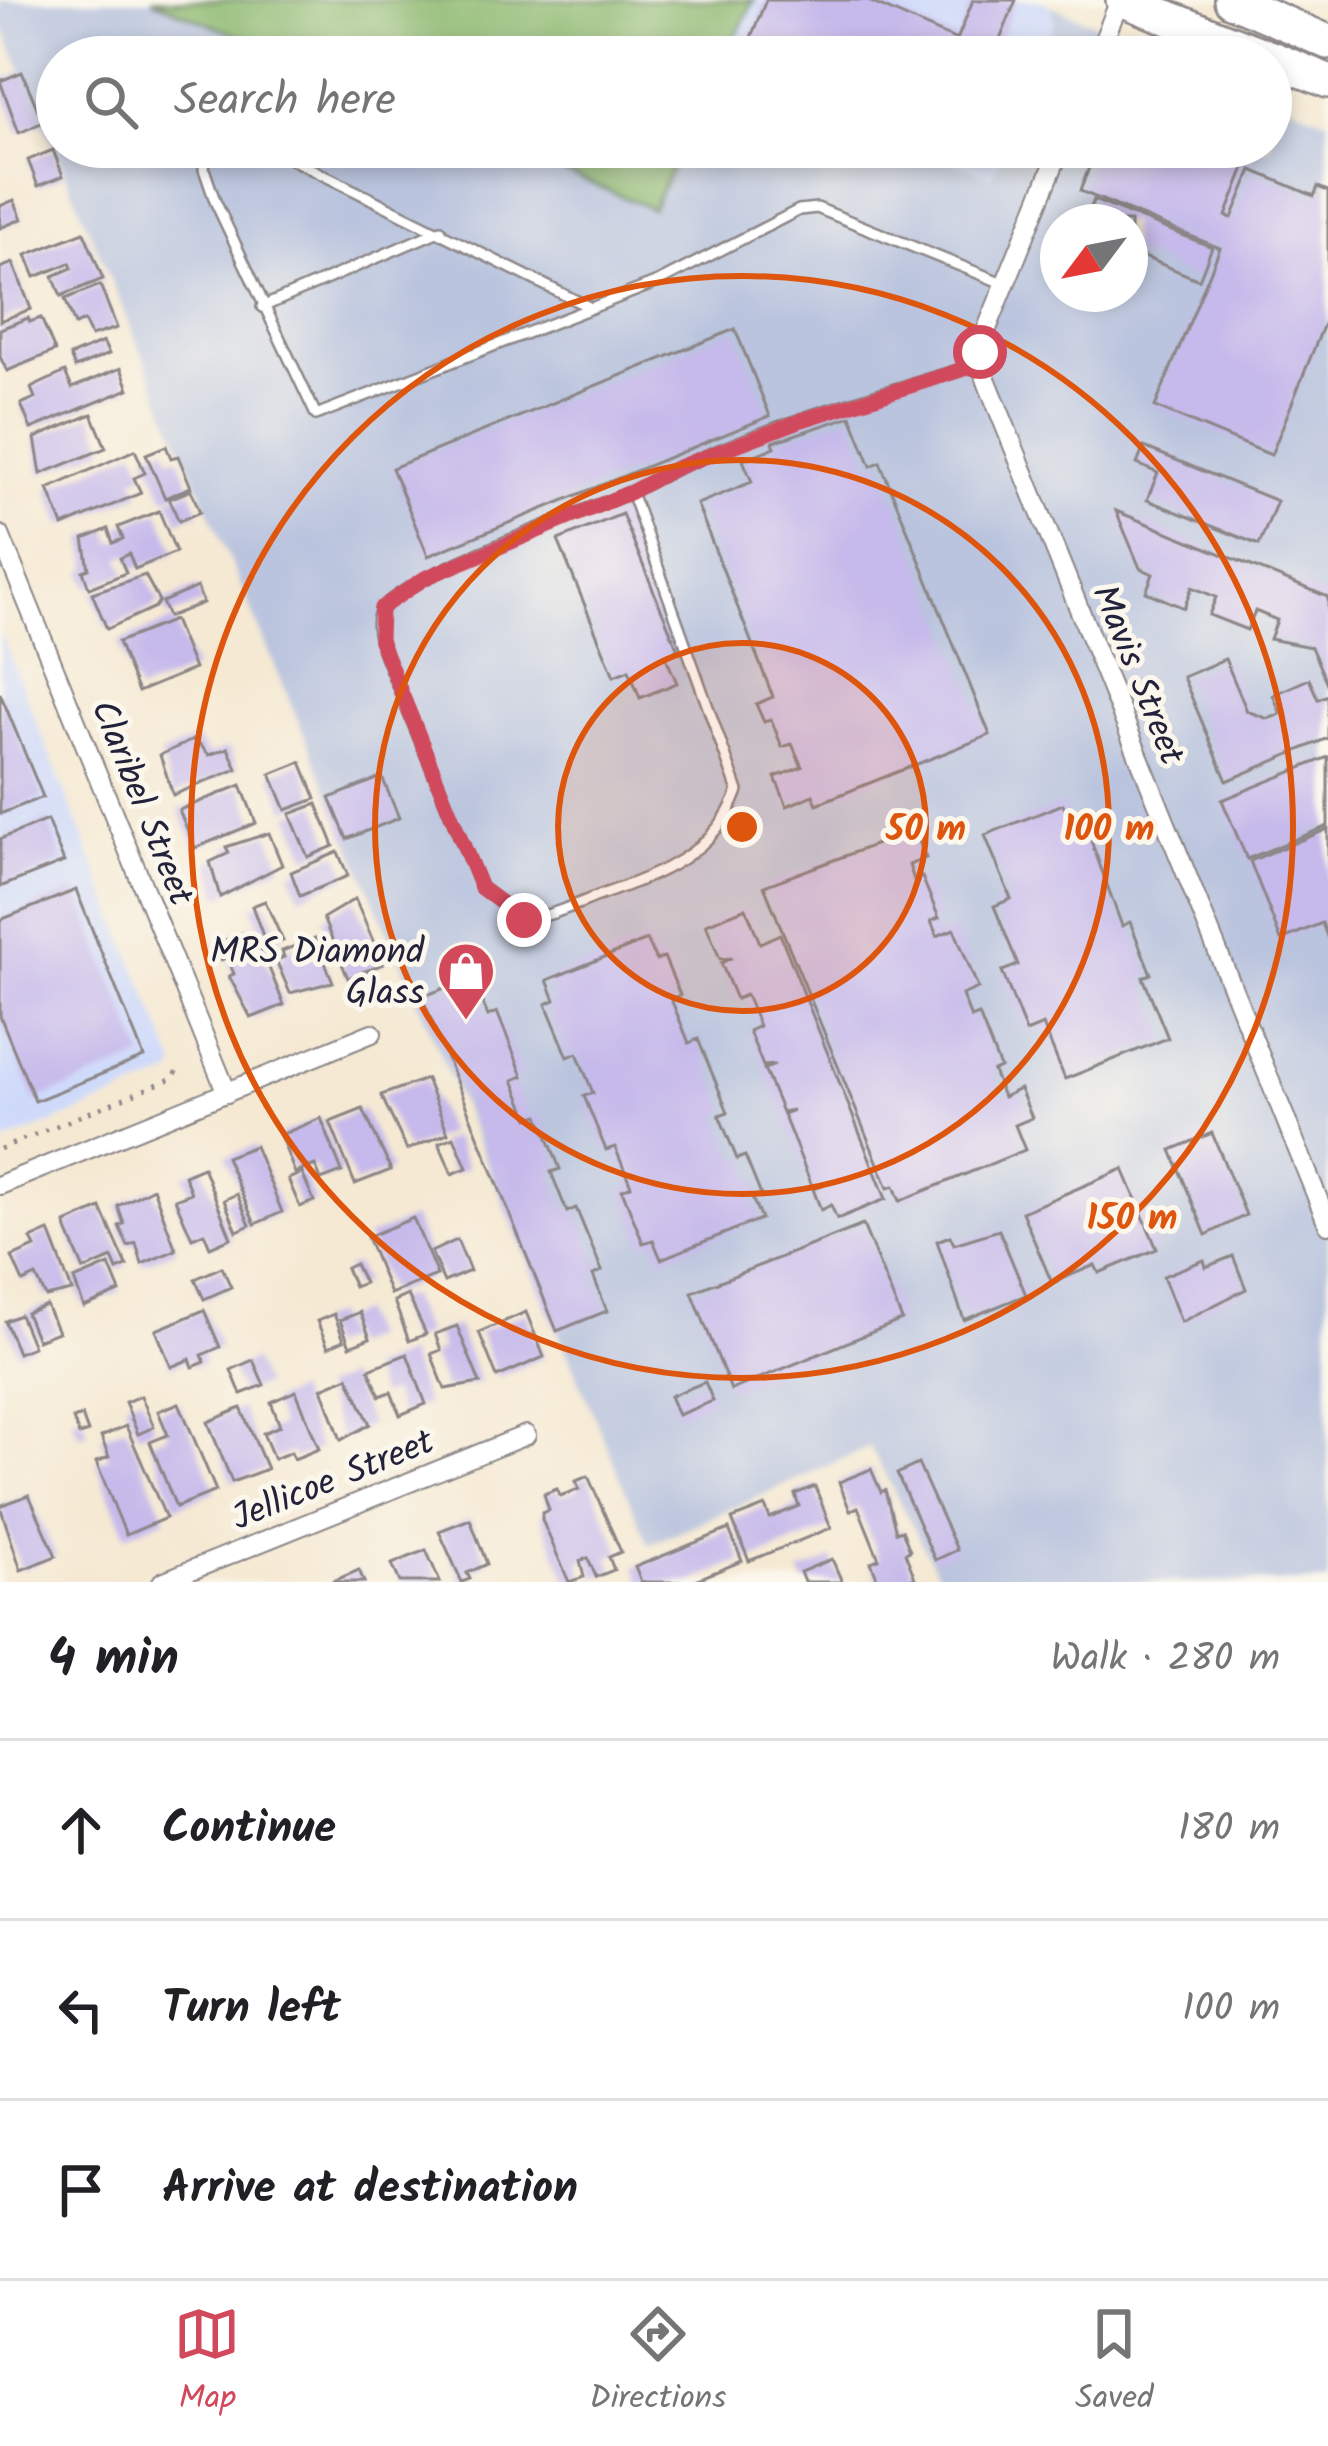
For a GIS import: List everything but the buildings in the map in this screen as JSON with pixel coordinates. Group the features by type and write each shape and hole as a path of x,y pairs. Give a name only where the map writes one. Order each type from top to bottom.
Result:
{"highway":[{"path":"1122,0 1213,36"},
{"path":"1231,0 1328,42"},
{"path":"1292,67 1328,81"}],"street":[{"path":"1106,36 1122,0"},
{"path":"980,364 983,336 1052,168"},
{"name":"Mavis Street","path":"980,364 1328,1224"},
{"name":"Claribel Street","path":"0,536 227,1093"},
{"path":"0,1185 372,1033"},
{"name":"Jellicoe Street","path":"162,1582 526,1435"}],"lane":[{"path":"204,168 262,308 316,415 658,281 799,210 817,208 1005,284"},
{"path":"311,168 589,308"},
{"path":"262,308 441,230"},
{"path":"631,492 738,791 719,830 698,850 655,875 524,920 481,888 380,640 381,608 425,578 631,492 676,468 802,420 980,364"}],"path":[{"path":"0,1149 176,1077 179,1064"}],"shaded area":[{"path":"0,0 152,0 238,36 36,36 36,105 0,20"},
{"path":"754,0 1038,0 1052,6 1055,21 1049,36 736,36"},
{"path":"1052,6 1125,36 1049,36 1055,22"},
{"path":"1292,105 1328,120 1328,1582 956,1582 938,1574 870,1447 649,1545 63,168 554,168 652,209 672,168 968,168 992,178 996,168 1292,168"},
{"path":"969,168 997,168 993,178"},
{"path":"0,632 176,1066 173,1074 0,1144"}],"green space":[{"path":"152,0 754,0 736,36 238,36"},
{"path":"554,168 672,168 652,209"}],"place":[{"name":"MRS Diamond Glass","path":"466,1022"}],"route":[{"path":"524,920 481,888 380,640 381,608 425,578 631,492 676,468 802,420 980,364 980,352"}]}
